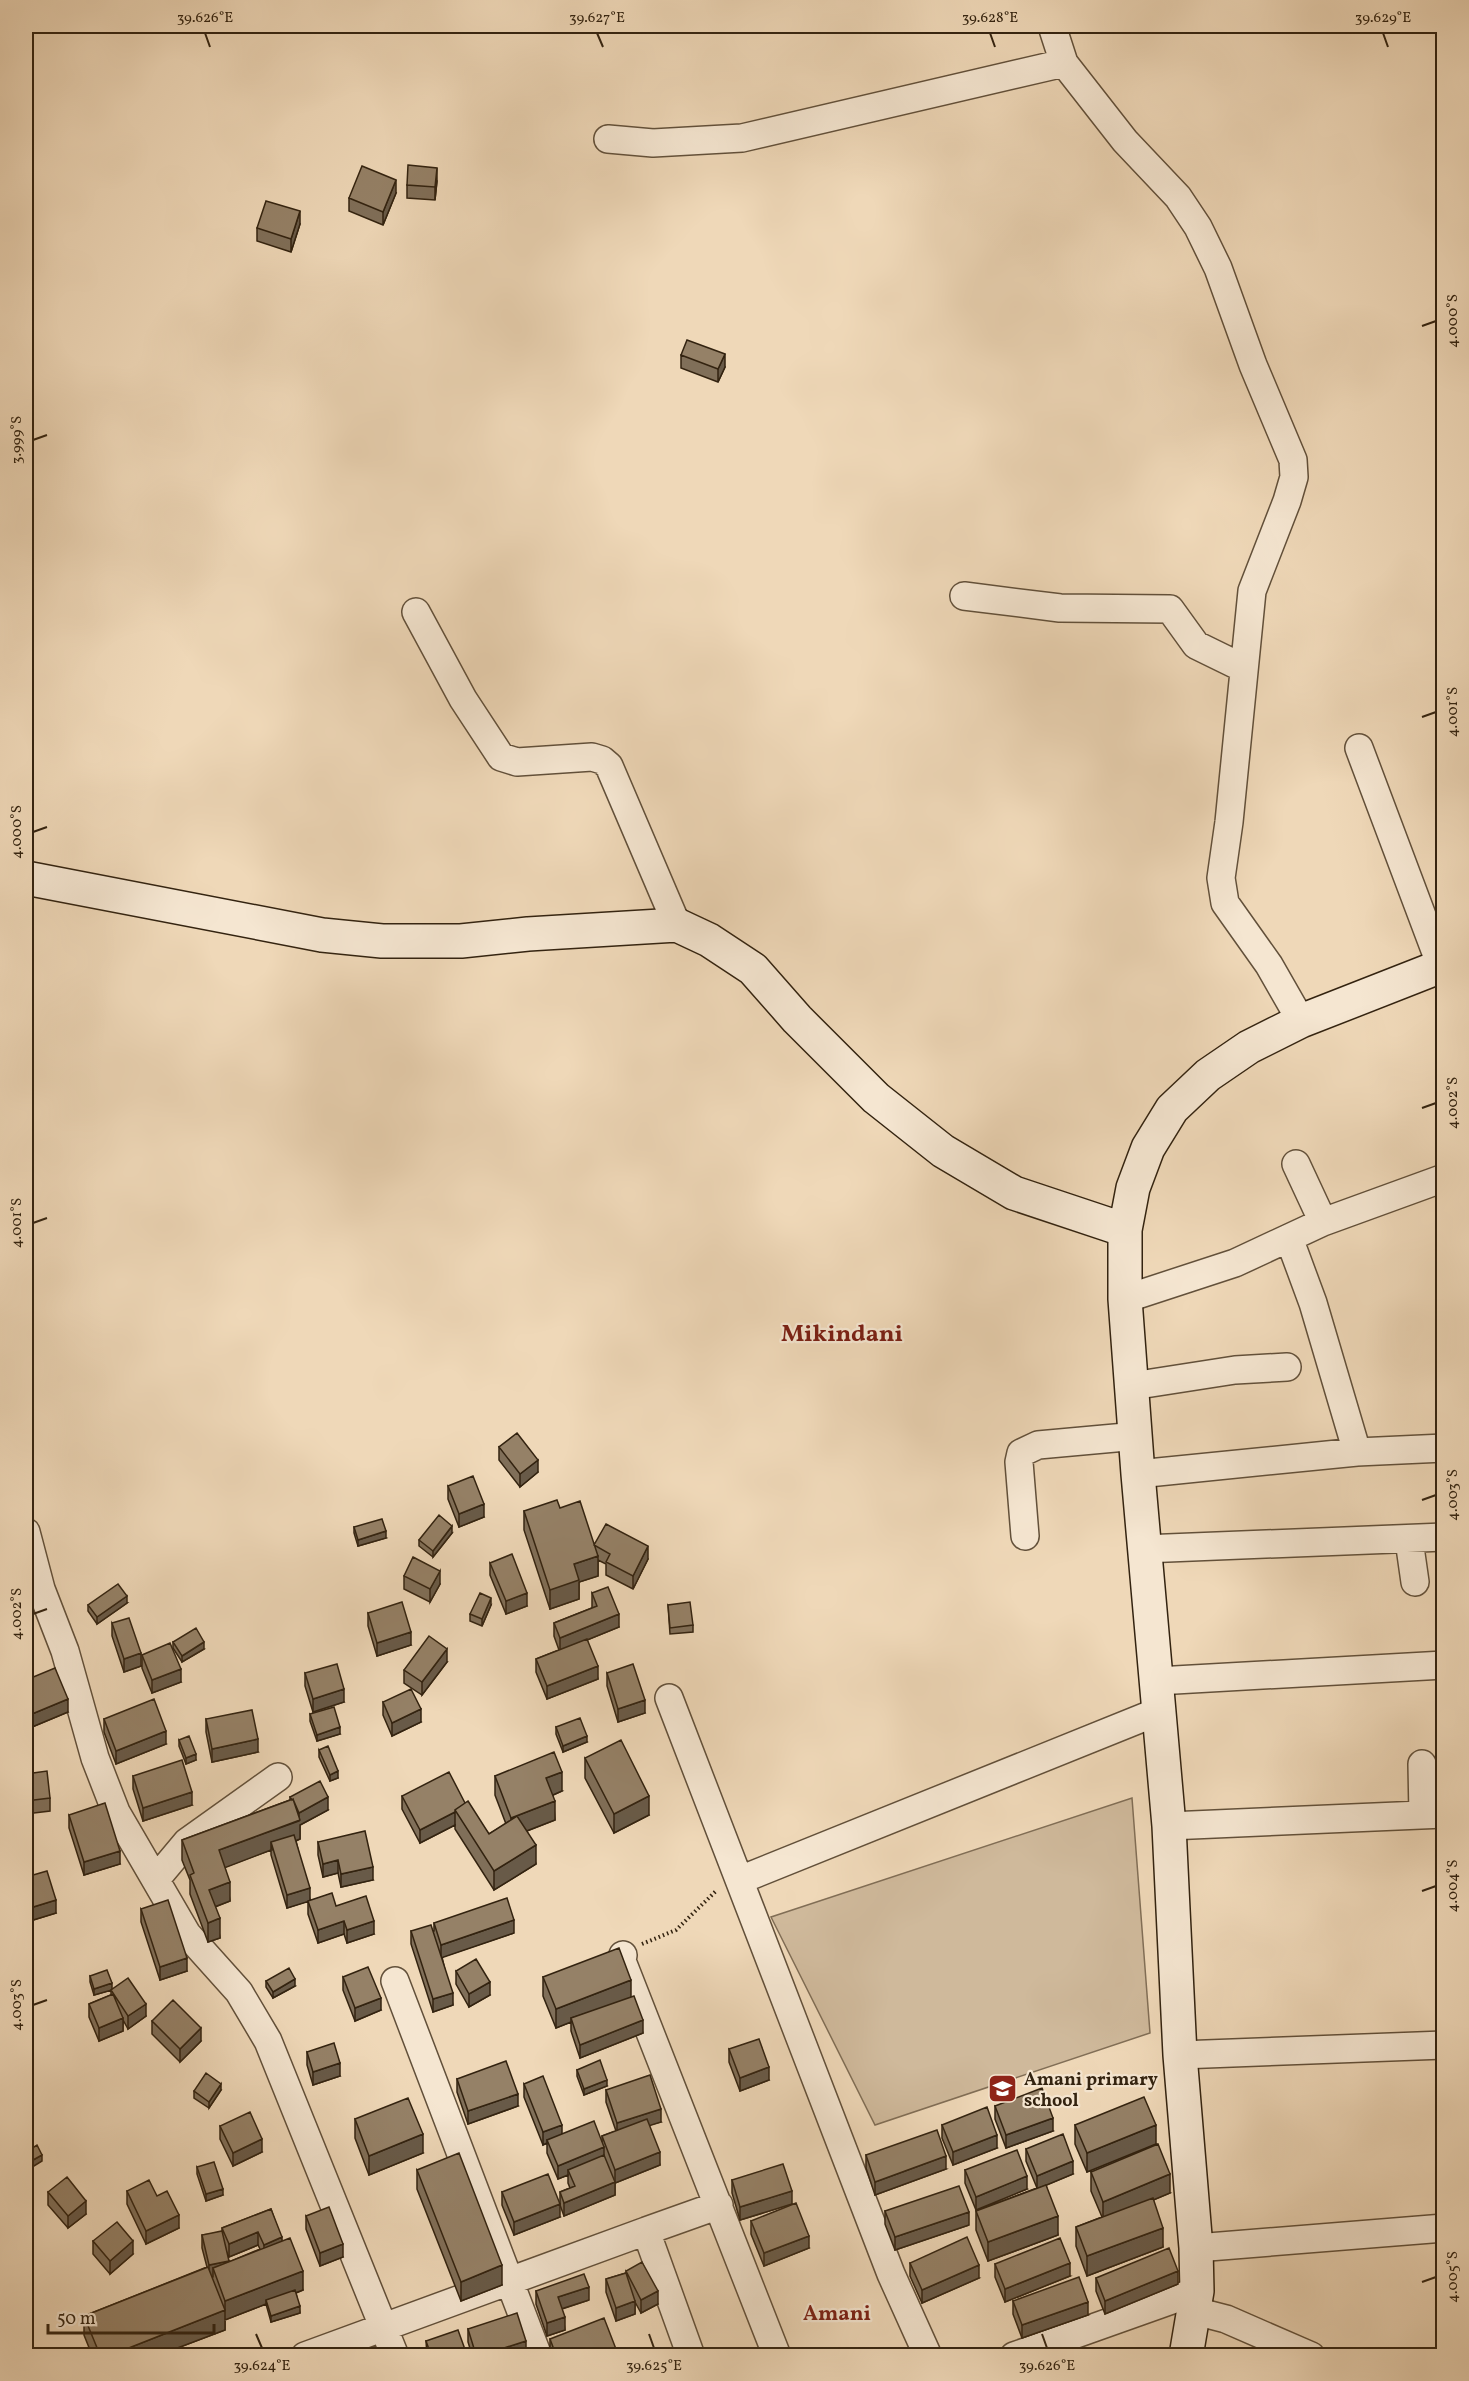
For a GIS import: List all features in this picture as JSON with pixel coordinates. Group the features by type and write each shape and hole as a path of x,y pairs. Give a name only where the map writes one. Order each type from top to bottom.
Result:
{"street":[{"path":"1052,26 1064,63 1125,141 1178,198 1198,227 1218,268 1253,365 1293,460 1294,477 1287,501 1252,591 1229,822 1221,878 1225,903 1269,965 1301,1021"},
{"path":"608,139 652,143 742,138 1064,63"},
{"path":"964,596 1060,608 1170,609 1196,645 1243,668"},
{"path":"416,612 463,699 501,757 517,762 592,757 602,760 609,766 677,925"},
{"path":"1186,2355 1196,2301 1196,2248 1180,2055 1169,1826 1143,1550 1137,1436 1125,1299 1125,1230 1133,1188 1148,1148 1172,1109 1208,1075 1249,1047 1301,1021 1442,968 1359,748"},
{"path":"26,878 322,935 382,941 461,942 528,934 677,925 717,945 753,969 797,1019 876,1098 943,1151 1014,1192 1125,1230"},
{"path":"1296,1164 1323,1222"},
{"path":"1125,1299 1235,1263 1323,1222 1443,1178"},
{"path":"1289,1238 1313,1303 1357,1452"},
{"path":"1132,1386 1235,1370 1287,1367"},
{"path":"1025,1536 1019,1462 1021,1453 1047,1444 1137,1436"},
{"path":"1138,1474 1357,1452 1443,1448"},
{"path":"26,1532 41,1589 65,1651 95,1758 116,1812 187,1934 239,1992 268,2041 395,2355"},
{"path":"1143,1550 1443,1537"},
{"path":"1409,1540 1415,1582"},
{"path":"740,1880 1157,1697 1443,1665"},
{"path":"669,1698 891,2274 928,2355"},
{"path":"1169,1826 1433,1814 1422,1764"},
{"path":"156,1879 187,1842 278,1777"},
{"path":"623,1955 622,1961 777,2355"},
{"path":"395,1982 538,2355"},
{"path":"1180,2055 1443,2044"},
{"path":"305,2355 719,2205"},
{"path":"1196,2248 1443,2228"},
{"path":"646,2231 691,2355"},
{"path":"1014,2355 1196,2301 1226,2319 1311,2355"}],"path":[{"path":"623,1955 676,1930 719,1888 740,1880"}],"shaded area":[{"path":"1132,1798 1150,2033 875,2125 771,1917"}],"building":[{"path":"408,165 437,168 435,187 407,185"},
{"path":"362,166 396,180 383,212 349,198"},
{"path":"266,201 300,211 291,239 257,228"},
{"path":"687,340 725,354 718,369 681,355"},
{"path":"517,1433 538,1460 520,1474 499,1447"},
{"path":"473,1476 484,1504 459,1514 448,1486"},
{"path":"557,1500 560,1508 580,1501 598,1556 574,1564 579,1580 550,1590 524,1511"},
{"path":"439,1515 452,1526 433,1551 419,1540"},
{"path":"382,1519 386,1531 358,1540 354,1527"},
{"path":"606,1524 648,1546 633,1576 606,1562 610,1554 594,1545"},
{"path":"512,1554 527,1593 506,1601 490,1563"},
{"path":"413,1557 440,1571 430,1589 404,1576"},
{"path":"118,1584 127,1596 97,1617 88,1605"},
{"path":"608,1587 619,1614 560,1638 554,1623 597,1606 592,1593"},
{"path":"480,1593 491,1598 482,1619 470,1614"},
{"path":"402,1602 411,1632 377,1643 368,1613"},
{"path":"690,1602 693,1625 670,1628 668,1605"},
{"path":"129,1618 141,1653 124,1659 112,1623"},
{"path":"196,1628 204,1642 182,1656 173,1642"},
{"path":"429,1636 447,1649 422,1682 404,1670"},
{"path":"587,1639 598,1666 547,1686 536,1659"},
{"path":"170,1643 181,1669 152,1680 142,1655"},
{"path":"337,1664 344,1689 313,1699 305,1673"},
{"path":"633,1664 645,1700 618,1709 607,1673"},
{"path":"55,1668 68,1699 32,1714 26,1698 26,1680"},
{"path":"411,1689 421,1709 392,1723 383,1702"},
{"path":"154,1699 166,1731 116,1751 104,1719"},
{"path":"334,1707 340,1727 317,1735 310,1714"},
{"path":"252,1710 258,1739 212,1749 206,1719"},
{"path":"580,1718 587,1736 563,1746 556,1727"},
{"path":"189,1736 196,1754 186,1758 179,1740"},
{"path":"621,1740 649,1796 614,1814 585,1758"},
{"path":"328,1746 338,1771 330,1775 319,1750"},
{"path":"554,1752 562,1772 546,1778 555,1801 511,1818 495,1776"},
{"path":"182,1760 192,1792 143,1808 133,1776"},
{"path":"47,1771 50,1798 26,1801 26,1774"},
{"path":"449,1772 465,1803 455,1812 420,1830 402,1796"},
{"path":"320,1781 328,1797 299,1813 290,1797"},
{"path":"293,1799 300,1820 219,1850 230,1882 209,1890 220,1918 208,1923 190,1875 194,1873 182,1840"},
{"path":"468,1801 489,1834 517,1816 536,1845 494,1871 455,1810"},
{"path":"105,1803 120,1851 84,1862 69,1815"},
{"path":"365,1831 373,1867 341,1874 338,1860 323,1864 318,1842"},
{"path":"294,1835 310,1888 287,1895 271,1842"},
{"path":"47,1871 56,1900 30,1908 26,1894 26,1877"},
{"path":"332,1893 336,1906 366,1896 374,1921 347,1930 344,1921 318,1930 308,1901"},
{"path":"507,1898 514,1920 441,1945 434,1923"},
{"path":"168,1900 187,1958 160,1967 141,1909"},
{"path":"431,1925 453,1993 433,1999 411,1931"},
{"path":"619,1948 631,1980 556,2009 543,1977"},
{"path":"476,1959 490,1982 469,1994 456,1971"},
{"path":"368,1967 381,1998 355,2008 343,1977"},
{"path":"289,1968 295,1979 273,1992 266,1981"},
{"path":"107,1970 112,1983 94,1989 90,1976"},
{"path":"128,1978 146,2004 128,2016 111,1990"},
{"path":"113,1994 123,2018 99,2028 89,2004"},
{"path":"634,1996 643,2020 580,2045 571,2018"},
{"path":"173,2000 201,2028 180,2049 152,2021"},
{"path":"759,2039 769,2067 740,2078 729,2049"},
{"path":"334,2043 340,2063 313,2072 307,2052"},
{"path":"600,2060 607,2080 584,2089 577,2070"},
{"path":"506,2061 518,2094 468,2111 457,2079"},
{"path":"206,2073 221,2084 209,2102 194,2091"},
{"path":"650,2075 661,2109 617,2123 606,2090"},
{"path":"543,2076 562,2125 543,2132 524,2084"},
{"path":"1042,2088 1053,2118 1006,2135 995,2106"},
{"path":"1144,2097 1156,2125 1087,2153 1075,2125"},
{"path":"408,2098 423,2134 369,2156 355,2119"},
{"path":"987,2107 997,2135 953,2152 942,2125"},
{"path":"250,2112 262,2139 233,2153 220,2126"},
{"path":"647,2119 660,2152 615,2170 602,2136"},
{"path":"594,2121 604,2147 558,2166 547,2140"},
{"path":"937,2130 946,2156 875,2182 866,2155"},
{"path":"1063,2134 1073,2161 1037,2176 1026,2149"},
{"path":"1158,2144 1170,2174 1103,2202 1091,2172"},
{"path":"37,2145 42,2155 26,2164 26,2152"},
{"path":"1017,2150 1027,2176 976,2197 965,2170"},
{"path":"459,2153 502,2265 461,2282 417,2170"},
{"path":"604,2155 615,2182 564,2203 560,2192 575,2186 568,2170"},
{"path":"214,2162 223,2189 206,2194 197,2167"},
{"path":"783,2164 792,2191 740,2207 732,2180"},
{"path":"548,2174 560,2204 514,2222 502,2192"},
{"path":"67,2177 86,2201 68,2216 48,2192"},
{"path":"149,2180 157,2196 167,2191 179,2215 146,2231 127,2191"},
{"path":"1046,2185 1058,2216 988,2242 976,2211"},
{"path":"959,2186 969,2212 895,2237 885,2211"},
{"path":"1153,2198 1163,2228 1087,2256 1076,2227"},
{"path":"796,2203 809,2236 764,2253 751,2221"},
{"path":"329,2207 343,2244 320,2253 306,2216"},
{"path":"271,2209 282,2237 264,2245 258,2232 229,2244 222,2228"},
{"path":"117,2222 133,2241 110,2261 93,2241"},
{"path":"222,2231 229,2261 209,2265 202,2235"},
{"path":"967,2237 979,2265 922,2290 910,2263"},
{"path":"290,2238 303,2271 225,2301 213,2268"},
{"path":"1060,2238 1070,2263 1005,2289 995,2264"},
{"path":"1169,2248 1178,2271 1105,2301 1096,2278"},
{"path":"642,2262 658,2291 641,2300 626,2271"},
{"path":"208,2267 225,2310 111,2355 100,2355 84,2316"},
{"path":"626,2273 635,2301 616,2308 606,2279"},
{"path":"584,2274 589,2287 558,2297 565,2317 547,2323 536,2291"},
{"path":"1079,2277 1088,2302 1022,2325 1013,2301"},
{"path":"295,2290 300,2306 271,2316 266,2300"},
{"path":"517,2313 526,2341 476,2355 468,2329"},
{"path":"604,2318 616,2349 599,2355 556,2355 550,2339"},
{"path":"458,2330 467,2355 431,2355 426,2341"}],"place":[{"name":"Amani primary school","path":"1003,2089"}],"district":[{"name":"Mikindani","path":"842,1333"},
{"name":"Amani","path":"837,2313"}]}
